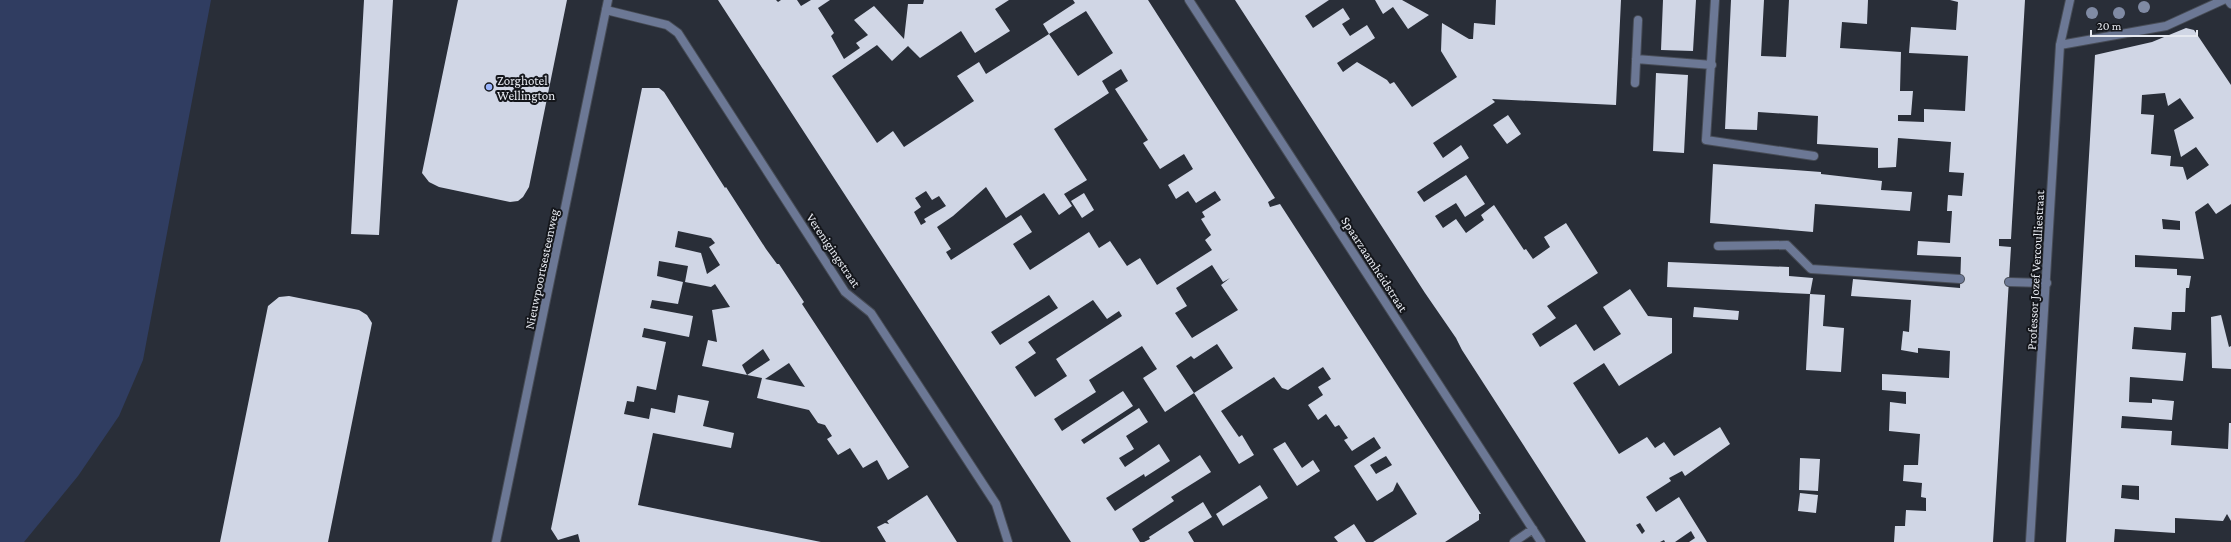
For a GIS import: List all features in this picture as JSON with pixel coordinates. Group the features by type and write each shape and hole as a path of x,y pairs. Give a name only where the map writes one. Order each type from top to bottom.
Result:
{"street":[{"name":"Nieuwpoortsesteenweg","path":"496,542 608,0"},
{"name":"Spaarzaamheidstraat","path":"1189,0 1541,542"},
{"path":"1715,0 1706,140 1814,156"},
{"name":"Professor Jozef Vercoulliestraat","path":"2030,542 2060,45 2070,0"},
{"path":"2060,45 2166,26 2223,0"},
{"path":"2228,0 2231,4"},
{"name":"Verenigingstraat","path":"606,10 667,25 678,33 845,292 871,313 996,504 1008,542"},
{"path":"1635,83 1638,20"},
{"path":"1636,59 1712,65"},
{"path":"1718,246 1787,245 1811,269 1960,280"},
{"path":"2009,282 2046,283"},
{"path":"1514,542 1533,529"}],"shaded area":[{"path":"0,0 211,0 143,360 119,416 78,476 24,542 0,542"}],"building":[{"path":"364,0 393,0 379,235 351,234"},
{"name":"Zorghotel Wellington","path":"458,0 567,0 529,187 523,197 518,201 510,202 439,187 429,182 422,173"},
{"path":"718,0 776,0 778,2 781,0 797,0 801,6 811,0 830,0 818,8 834,33 831,36 844,59 860,48 856,43 868,35 854,20 874,6 904,39 908,4 923,4 924,0 1009,0 995,9 1010,31 975,53 961,31 920,58 908,46 892,61 877,45 832,76 877,143 893,131 904,147 974,101 957,76 979,62 986,74 1049,34 1043,24 1075,3 1073,0 1148,0 1275,198 1268,202 1270,207 1280,204 1481,514 1479,514 1479,520 1445,542 1373,542 1417,514 1397,482 1393,491 1377,501 1354,466 1381,448 1374,437 1352,451 1344,440 1348,438 1339,425 1335,427 1326,414 1318,420 1308,405 1323,395 1318,387 1331,379 1323,367 1288,390 1282,388 1274,377 1221,411 1239,437 1242,435 1254,455 1239,464 1194,393 1165,412 1143,378 1157,369 1142,346 1089,380 1096,392 1054,419 1062,431 1123,391 1133,406 1081,440 1084,444 1139,408 1148,422 1126,436 1134,449 1119,458 1125,467 1159,444 1170,461 1145,477 1144,474 1106,498 1115,511 1200,455 1211,472 1171,497 1174,501 1132,529 1140,542 1071,542","holes":["1086,11 1113,53 1078,76 1049,34","1121,69 1128,81 1115,89 1148,140 1143,143 1160,169 1184,154 1193,169 1168,185 1176,199 1188,191 1196,203 1215,191 1221,200 1202,212 1205,217 1201,219 1211,235 1205,240 1212,250 1157,285 1140,258 1127,266 1110,241 1099,248 1089,232 1030,270 1013,244 1032,232 1021,215 951,260 946,252 951,249 937,227 953,216 986,187 1006,218 1044,193 1059,215 1072,206 1064,194 1087,180 1054,129 1109,93 1102,81","926,191 932,200 939,196 946,206 924,219 926,222 921,225 914,212 921,207 915,198","1212,265 1223,282 1230,278 1221,285 1238,310 1192,338 1175,313 1187,306 1176,288","1049,295 1058,308 1000,345 991,332","1093,300 1107,319 1119,311 1122,316 1056,359 1067,376 1035,397 1015,367 1036,353 1028,342","1217,344 1233,368 1194,393 1176,366 1191,356 1194,359","1386,456 1392,465 1376,474 1370,465"]},
{"path":"1235,0 1329,0 1305,16 1313,28 1343,8 1350,19 1342,24 1350,36 1367,25 1375,38 1337,63 1343,72 1357,62 1387,80 1390,84 1394,82 1412,107 1457,77 1441,51 1442,23 1469,39 1473,39 1474,23 1495,25 1496,0 1621,0 1616,105 1492,99 1495,102 1433,143 1443,158 1461,145 1469,158 1417,192 1424,202 1466,175 1485,204 1465,217 1456,203 1435,216 1443,228 1456,219 1466,233 1484,220 1481,215 1494,205 1524,250 1526,249 1533,259 1550,247 1544,237 1566,223 1598,273 1547,306 1556,318 1532,334 1540,347 1576,324 1594,351 1621,334 1603,307 1630,289 1648,316 1672,318 1672,353 1619,386 1604,363 1573,383 1619,454 1647,437 1655,448 1664,442 1674,456 1720,427 1730,444 1685,476 1682,471 1669,478 1671,481 1646,497 1656,512 1679,497 1707,542 1689,542 1695,538 1691,531 1675,542 1665,542 1664,540 1660,542 1586,542 1462,350 1456,338 1425,293","holes":["1640,523 1645,531 1642,534 1636,525"]},
{"path":"1375,0 1402,0 1429,15 1408,29 1393,7 1383,14"},
{"path":"1663,0 1696,0 1693,51 1661,50"},
{"path":"1731,0 1764,0 1761,56 1786,57 1789,0 1868,0 1867,24 1842,22 1840,48 1901,52 1900,91 1913,91 1911,115 1898,115 1898,121 1924,122 1924,109 1965,111 1968,56 1909,53 1911,27 1956,30 1958,2 1950,0 2025,0 2011,239 1999,239 1999,246 2011,247 1993,542 1894,542 1895,526 1905,526 1906,510 1926,511 1926,498 1921,497 1922,483 1903,481 1904,465 1918,465 1920,434 1889,431 1890,402 1906,404 1906,392 1882,390 1882,374 1949,378 1950,351 1918,348 1918,353 1901,350 1903,331 1909,332 1911,300 1851,296 1853,279 1960,288 1961,257 1917,255 1918,241 1950,243 1952,211 1947,211 1948,195 1962,196 1964,173 1949,172 1951,142 1898,138 1896,167 1878,168 1878,148 1817,144 1818,116 1758,112 1757,130 1725,129"},
{"path":"2186,28 2194,30 2231,85 2231,204 2216,214 2208,203 2195,212 2204,259 2135,255 2135,267 2177,269 2177,275 2191,276 2189,288 2186,288 2185,312 2172,312 2171,330 2134,327 2132,349 2186,353 2183,381 2130,377 2129,402 2152,403 2152,399 2174,401 2172,420 2122,416 2121,428 2172,431 2171,445 2228,449 2229,423 2231,423 2231,521 2227,514 2223,521 2175,518 2175,533 2115,529 2114,542 2066,542 2095,55 2152,42","holes":["2165,93 2168,106 2180,98 2194,118 2174,130 2181,157 2196,147 2209,165 2187,180 2183,167 2170,166 2171,156 2151,154 2154,115 2141,114 2142,95","2162,219 2180,221 2180,230 2163,229","2122,485 2139,486 2139,500 2121,498"]},
{"path":"1656,73 1688,75 1684,153 1653,151"},
{"path":"642,88 659,88 664,92 766,249 777,264 779,264 804,302 802,304 909,467 888,480 877,460 863,468 850,448 838,455 827,439 832,436 825,425 818,423 809,410 757,398 762,378 747,375 702,366 708,340 717,342 712,310 730,307 715,284 711,287 685,282 688,266 659,261 657,276 683,282 678,304 652,300 650,308 693,316 689,337 644,328 642,337 666,342 656,390 637,386 634,402 627,401 624,414 649,419 651,408 675,413 678,395 709,401 703,426 734,433 731,448 653,433 638,505 821,542 580,542 578,534 558,540 551,529","holes":["678,231 711,238 715,243 709,247 720,265 707,274 701,253 675,247","763,349 770,360 747,375 742,365","789,363 805,387 765,379"]},
{"path":"1508,115 1521,134 1507,144 1493,125"},
{"path":"1713,164 1821,172 1821,174 1882,181 1881,190 1912,192 1910,211 1815,204 1813,232 1710,223"},
{"path":"1084,193 1094,210 1082,218 1071,201"},
{"path":"1668,262 1789,267 1789,276 1813,278 1810,294 1667,287"},
{"path":"1810,294 1825,295 1823,326 1844,328 1841,372 1806,370"},
{"path":"289,296 359,310 367,315 372,323 328,542 220,542 268,306 279,297"},
{"path":"1694,307 1739,311 1738,320 1693,317"},
{"path":"2221,315 2229,347 2231,346 2231,369 2212,368 2211,317"},
{"path":"1285,442 1302,468 1313,460 1320,471 1297,486 1273,449"},
{"path":"1800,458 1820,459 1818,491 1799,490"},
{"path":"1260,485 1268,498 1223,526 1216,514"},
{"path":"1800,493 1818,495 1816,513 1798,511"},
{"path":"927,495 957,542 886,542 877,527 885,523 889,524 887,521"},
{"path":"1203,502 1212,517 1188,532 1194,542 1144,542 1150,539 1149,537"},
{"path":"1354,524 1366,542 1338,542 1334,537"}],"place":[{"name":"Zorghotel Wellington","path":"489,87"}]}
